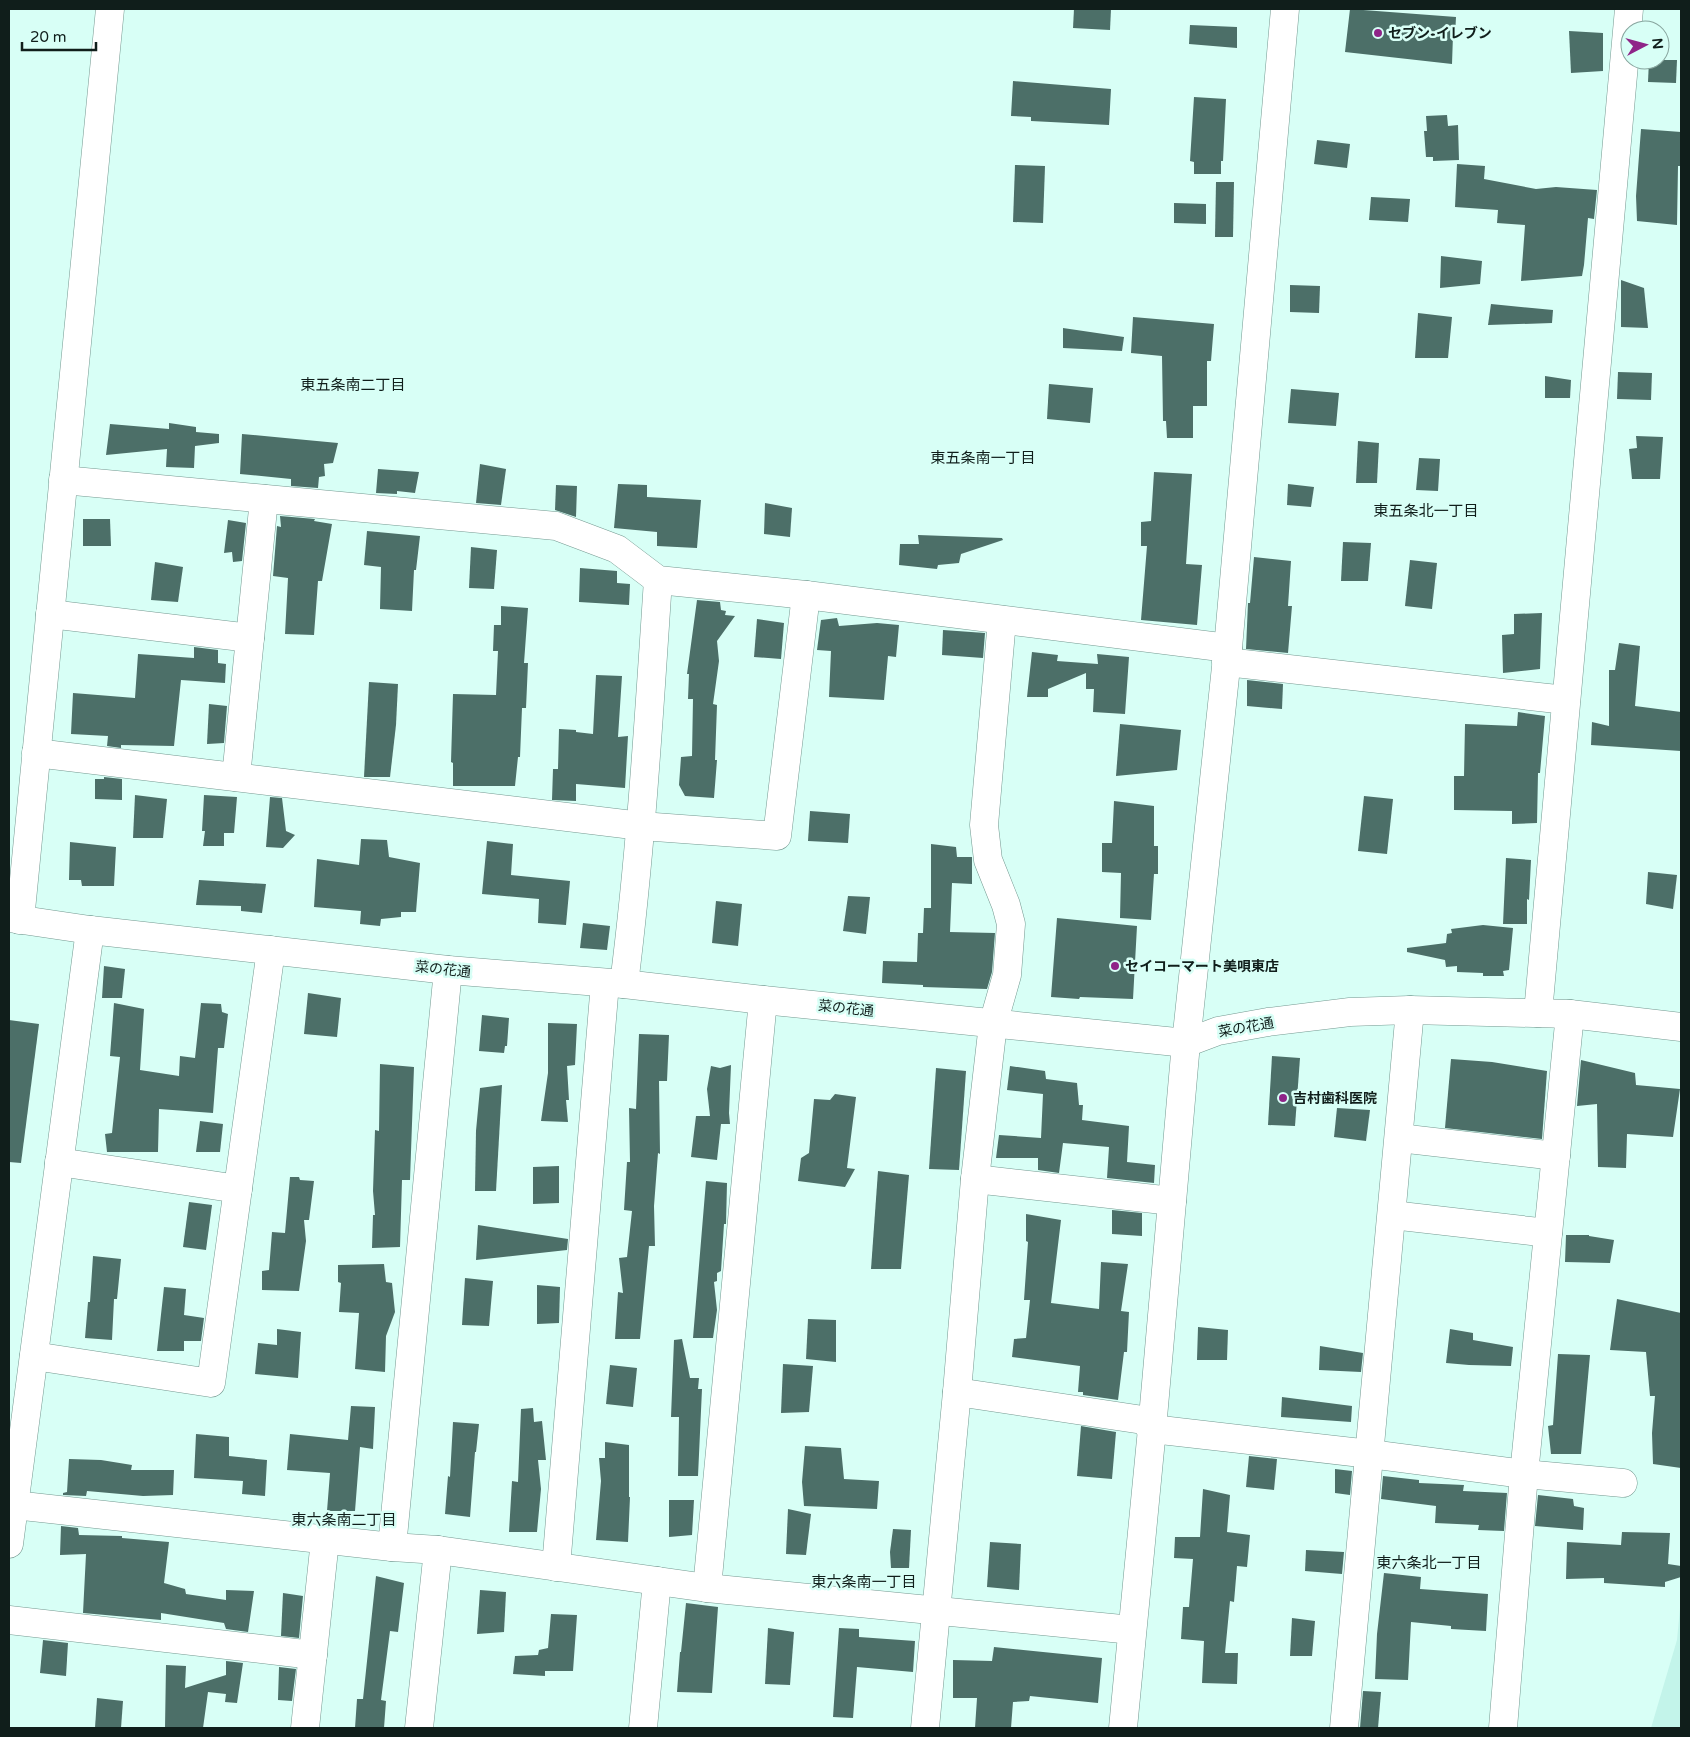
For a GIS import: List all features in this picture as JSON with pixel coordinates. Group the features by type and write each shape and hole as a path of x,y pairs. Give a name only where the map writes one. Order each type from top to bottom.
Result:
{"street":[{"path":"14,919 36,752 110,9"},
{"path":"1123,1728 1186,1043 1227,655 1285,9"},
{"path":"1538,1013 1630,9"},
{"path":"64,480 556,526 617,548 658,580 806,595 1002,620 1227,655 1566,700"},
{"path":"236,777 264,499"},
{"path":"556,1567 614,983 634,906 658,580"},
{"path":"36,752 641,826 777,836 806,595"},
{"path":"50,614 250,638"},
{"path":"925,1728 975,1179 992,1024 1007,975 1011,924 1006,905 988,860 984,824 1002,620"},
{"name":"菜の花通","path":"14,919 90,930 448,970 614,983 1186,1043 1218,1031 1268,1022 1350,1012 1410,1010 1570,1014 1681,1027"},
{"path":"9,1544 14,1505 24,1369 60,1162 90,930"},
{"path":"24,1369 211,1383 271,950"},
{"path":"392,1547 448,970"},
{"path":"707,1588 764,1000"},
{"path":"1344,1728 1410,1010"},
{"path":"1503,1728 1524,1474 1570,1014"},
{"path":"1399,1138 1556,1156"},
{"path":"60,1162 238,1189"},
{"path":"975,1179 1172,1201"},
{"path":"1392,1216 1548,1233"},
{"path":"957,1392 1143,1420 1152,1429 1524,1474 1623,1483"},
{"path":"14,1505 325,1540 438,1550 707,1588 1132,1630"},
{"path":"305,1728 325,1540"},
{"path":"419,1728 438,1550"},
{"path":"643,1728 657,1581"},
{"path":"9,1620 313,1655"}],"shaded area":[{"path":"1681,1598 1681,1728 1651,1728 1677,1640"}],"building":[{"path":"1074,9 1111,9 1110,30 1073,28"},
{"path":"1350,9 1456,17 1452,64 1345,52"},
{"path":"1190,25 1237,27 1237,48 1189,44"},
{"path":"1569,31 1603,33 1603,71 1571,73"},
{"path":"1670,60 1677,60 1676,83 1648,82 1649,70 1670,70"},
{"path":"1013,81 1111,89 1109,125 1031,121 1031,117 1011,116"},
{"path":"1194,97 1226,99 1221,174 1194,174 1194,162 1190,161"},
{"path":"1447,115 1448,126 1458,125 1459,160 1433,161 1433,157 1426,157 1424,131 1427,131 1426,116"},
{"path":"1641,129 1681,132 1681,166 1678,166 1677,225 1637,221 1636,196"},
{"path":"1317,140 1350,144 1347,168 1314,164"},
{"path":"1457,164 1485,166 1484,179 1536,189 1556,187 1597,190 1594,219 1588,218 1582,276 1521,281 1525,225 1497,223 1498,210 1455,207"},
{"path":"1015,165 1045,166 1043,223 1013,222"},
{"path":"1216,182 1234,182 1233,237 1215,237"},
{"path":"1371,197 1410,199 1408,222 1369,220"},
{"path":"1174,203 1206,204 1206,224 1174,223"},
{"path":"1441,256 1482,261 1480,284 1440,288"},
{"path":"1621,280 1644,288 1648,328 1621,327"},
{"path":"1290,285 1320,286 1319,313 1290,312"},
{"path":"1491,304 1553,310 1552,323 1488,325"},
{"path":"1418,313 1452,317 1448,358 1415,358"},
{"path":"1133,317 1214,324 1211,361 1207,361 1207,406 1193,406 1193,438 1167,438 1166,421 1163,421 1162,356 1131,353"},
{"path":"1063,328 1124,337 1122,351 1063,348"},
{"path":"1618,372 1652,373 1651,400 1617,399"},
{"path":"1545,376 1571,380 1570,398 1545,398"},
{"path":"1049,384 1093,388 1090,423 1047,419"},
{"path":"1291,389 1339,393 1336,426 1288,423"},
{"path":"169,423 196,427 196,432 219,434 219,443 195,446 194,468 166,467 167,449 106,455 110,424 169,429"},
{"path":"242,434 338,443 333,463 324,464 325,476 319,477 318,488 291,486 291,479 240,474"},
{"path":"1636,436 1663,437 1660,479 1632,479 1629,449 1637,448"},
{"path":"1358,441 1379,443 1377,483 1356,483"},
{"path":"1419,458 1440,459 1438,491 1416,490"},
{"path":"480,464 506,469 501,505 476,503"},
{"path":"378,469 419,472 415,493 397,491 397,494 376,493"},
{"path":"1154,472 1192,474 1186,564 1202,565 1197,625 1141,620 1147,546 1141,546 1141,522 1151,521"},
{"path":"618,484 647,485 647,497 701,500 697,548 657,546 657,532 614,528"},
{"path":"1288,484 1314,487 1311,507 1287,505"},
{"path":"556,485 577,486 576,517 555,510"},
{"path":"765,503 792,508 790,537 764,534"},
{"path":"280,516 315,519 314,521 332,524 322,581 318,581 314,635 285,634 288,578 273,576 277,526 281,527"},
{"path":"83,519 110,519 111,546 83,546"},
{"path":"228,520 246,523 242,561 233,562 232,552 224,553"},
{"path":"367,531 420,536 416,570 414,570 412,611 380,609 381,567 364,565"},
{"path":"918,535 1002,538 1003,540 961,554 959,563 938,565 937,569 899,565 900,544 919,544"},
{"path":"1343,542 1371,543 1368,581 1341,581"},
{"path":"471,547 497,550 494,589 469,588"},
{"path":"1254,557 1291,561 1288,606 1292,606 1288,653 1246,649 1248,603 1250,603"},
{"path":"1410,560 1437,563 1432,609 1405,606"},
{"path":"155,562 183,567 178,602 151,600"},
{"path":"580,568 617,571 617,583 630,584 629,605 579,602"},
{"path":"697,600 720,602 721,610 726,611 725,615 735,616 717,641 719,661 713,704 717,705 715,760 717,760 714,798 685,796 679,785 681,757 692,756 693,699 688,699 689,674 687,674"},
{"path":"501,606 528,608 524,663 528,663 526,708 522,708 520,757 518,757 515,786 453,786 453,763 451,762 453,694 496,695 498,651 493,651 494,625 501,625"},
{"path":"1542,613 1540,669 1503,673 1502,635 1514,634 1514,614"},
{"path":"837,618 839,626 877,623 899,625 896,657 888,656 884,700 829,697 831,651 817,650 821,620"},
{"path":"757,619 784,623 781,659 754,657"},
{"path":"943,630 985,633 983,658 942,655"},
{"path":"1619,643 1640,646 1635,706 1681,712 1681,751 1591,745 1592,722 1609,726 1609,670 1615,670"},
{"path":"194,647 218,650 218,663 226,664 225,683 181,680 174,746 121,745 121,748 107,746 108,736 71,734 73,693 135,698 138,654 194,658"},
{"path":"1032,652 1058,655 1057,661 1098,664 1097,654 1129,657 1125,714 1093,712 1094,689 1086,689 1086,673 1048,689 1048,697 1027,697"},
{"path":"596,675 622,676 618,737 628,736 625,788 576,784 576,801 552,800 553,769 558,769 559,729 593,734"},
{"path":"1247,680 1283,684 1282,709 1247,706"},
{"path":"369,682 398,684 396,725 390,777 364,777"},
{"path":"209,704 227,706 224,743 207,744"},
{"path":"1518,712 1545,716 1540,773 1538,773 1537,823 1512,824 1512,811 1454,810 1454,776 1464,776 1465,724 1517,726"},
{"path":"1120,724 1181,730 1177,770 1116,776"},
{"path":"104,777 122,779 122,800 95,799 95,779 104,779"},
{"path":"135,795 167,799 163,838 133,838"},
{"path":"204,795 237,797 234,833 224,833 224,846 203,846 205,831 202,831"},
{"path":"1364,796 1393,799 1387,854 1358,851"},
{"path":"270,797 282,798 286,831 295,835 283,848 266,847"},
{"path":"1114,801 1154,806 1154,846 1158,846 1158,874 1154,874 1151,920 1120,918 1121,873 1102,872 1102,843 1112,843"},
{"path":"810,811 850,814 848,843 808,841"},
{"path":"361,839 387,840 389,857 420,863 416,912 401,912 401,917 381,919 380,926 360,924 361,911 314,907 317,859 359,865"},
{"path":"487,841 513,844 511,875 570,881 566,925 538,923 539,899 482,894"},
{"path":"70,842 116,847 114,886 82,886 81,880 69,880"},
{"path":"931,844 956,847 957,857 972,857 972,884 952,883 950,932 995,933 992,972 987,989 923,987 923,985 882,983 883,961 917,962 918,933 923,933 924,908 931,908"},
{"path":"1506,858 1531,860 1529,900 1527,899 1527,924 1503,924"},
{"path":"1648,872 1677,875 1673,909 1646,904"},
{"path":"199,880 266,884 262,913 241,911 241,906 196,905"},
{"path":"848,896 870,897 866,934 843,931"},
{"path":"716,901 742,904 738,946 712,943"},
{"path":"1057,918 1137,926 1133,999 1051,997"},
{"path":"583,923 610,926 607,950 580,948"},
{"path":"1483,925 1513,928 1509,970 1503,971 1504,976 1483,976 1483,973 1457,972 1457,966 1446,967 1445,960 1407,952 1407,948 1446,943 1447,934 1452,933 1451,929"},
{"path":"104,966 125,969 122,998 102,998"},
{"path":"308,993 341,998 337,1037 304,1034"},
{"path":"114,1003 144,1009 140,1070 179,1076 180,1056 195,1058 201,1003 221,1004 222,1012 228,1014 224,1048 218,1048 213,1113 159,1109 158,1152 107,1152 105,1134 112,1133 120,1057 110,1056"},
{"path":"482,1015 509,1018 507,1046 505,1046 504,1053 479,1051"},
{"path":"9,1020 39,1024 21,1163 9,1162"},
{"path":"548,1023 577,1024 575,1065 567,1066 569,1100 566,1100 568,1122 541,1121 548,1073"},
{"path":"639,1034 669,1035 667,1081 659,1081 660,1154 658,1153 654,1206 655,1246 649,1246 640,1339 615,1339 618,1292 623,1293 619,1258 627,1257 632,1211 624,1210 627,1162 630,1162 629,1108 636,1109"},
{"name":"吉村歯科医院","path":"1272,1056 1300,1058 1295,1126 1268,1125"},
{"path":"1451,1059 1492,1062 1547,1071 1542,1139 1445,1128"},
{"path":"1581,1060 1635,1073 1636,1085 1680,1089 1673,1137 1627,1134 1626,1168 1598,1167 1597,1104 1577,1106"},
{"path":"380,1064 414,1067 410,1180 402,1180 400,1247 372,1248 373,1215 375,1215 373,1191 375,1130 379,1131"},
{"path":"731,1065 730,1124 721,1124 717,1160 691,1157 696,1116 710,1116 707,1089 711,1066 720,1068"},
{"path":"1010,1066 1045,1071 1046,1079 1077,1083 1079,1105 1083,1105 1082,1120 1129,1126 1127,1162 1155,1165 1154,1183 1107,1178 1109,1147 1063,1143 1059,1173 1038,1170 1038,1158 996,1158 999,1135 1041,1138 1043,1094 1007,1090"},
{"path":"936,1068 966,1071 959,1170 929,1169"},
{"path":"502,1085 496,1191 475,1191 476,1131 480,1088"},
{"path":"835,1094 856,1097 847,1168 855,1169 845,1187 798,1181 801,1158 809,1153 814,1099 830,1100"},
{"path":"1337,1108 1370,1110 1366,1141 1334,1137"},
{"path":"200,1121 223,1124 220,1152 196,1152"},
{"path":"559,1166 559,1203 533,1204 533,1167"},
{"path":"878,1171 909,1175 901,1269 871,1269"},
{"path":"290,1177 314,1181 309,1220 304,1220 306,1241 299,1291 262,1290 262,1271 269,1270 272,1232 285,1233"},
{"path":"706,1181 727,1183 726,1224 724,1224 721,1271 717,1273 717,1281 714,1282 717,1310 713,1338 693,1338"},
{"path":"189,1202 212,1205 206,1250 183,1247"},
{"path":"1112,1210 1142,1213 1142,1236 1112,1234"},
{"path":"1026,1214 1061,1220 1051,1303 1099,1309 1101,1262 1128,1264 1121,1311 1129,1312 1127,1352 1124,1352 1118,1400 1083,1395 1083,1392 1078,1392 1080,1366 1012,1357 1014,1339 1026,1338 1030,1300 1024,1300 1028,1242 1026,1241"},
{"path":"478,1225 568,1239 567,1250 476,1260"},
{"path":"1566,1235 1589,1235 1614,1240 1610,1263 1565,1262"},
{"path":"93,1256 121,1259 117,1299 114,1299 112,1340 85,1338"},
{"path":"384,1264 386,1282 392,1283 395,1312 386,1336 385,1372 355,1369 359,1313 339,1312 341,1283 338,1282 338,1265"},
{"path":"465,1278 493,1281 489,1326 462,1325"},
{"path":"537,1285 560,1287 559,1323 537,1324"},
{"path":"164,1287 186,1289 184,1315 204,1318 201,1341 184,1341 184,1351 157,1351"},
{"path":"1617,1299 1681,1313 1681,1468 1653,1464 1652,1433 1655,1396 1650,1396 1646,1352 1610,1350"},
{"path":"808,1319 836,1320 836,1362 806,1359"},
{"path":"1198,1327 1228,1330 1227,1360 1197,1360"},
{"path":"277,1329 301,1332 298,1378 255,1374 258,1343 277,1345"},
{"path":"1450,1329 1473,1333 1473,1340 1513,1347 1511,1366 1446,1363"},
{"path":"682,1339 690,1378 699,1378 698,1389 702,1389 698,1476 678,1476 679,1417 671,1417 674,1340"},
{"path":"1320,1346 1363,1353 1361,1372 1319,1370"},
{"path":"1558,1354 1590,1355 1581,1454 1551,1454 1548,1426 1553,1425"},
{"path":"783,1364 813,1366 809,1412 781,1413"},
{"path":"610,1365 637,1368 633,1407 606,1404"},
{"path":"1282,1397 1352,1406 1351,1422 1281,1417"},
{"path":"351,1406 375,1407 373,1449 360,1447 355,1511 327,1511 330,1473 287,1470 290,1434 348,1440"},
{"path":"533,1408 534,1422 542,1421 546,1460 538,1460 541,1489 537,1532 509,1532 512,1481 518,1482 521,1409"},
{"path":"453,1422 479,1424 470,1517 445,1514 448,1476 450,1477"},
{"path":"1081,1426 1116,1432 1112,1479 1077,1476"},
{"path":"196,1434 229,1437 229,1456 267,1460 265,1496 242,1494 243,1481 194,1478"},
{"path":"605,1442 629,1445 630,1497 628,1542 596,1540 601,1481 599,1458 605,1458"},
{"path":"805,1446 841,1448 844,1479 879,1481 877,1509 804,1506 802,1482"},
{"path":"1249,1456 1277,1459 1274,1490 1246,1487"},
{"path":"69,1459 101,1460 132,1465 131,1470 174,1470 173,1495 143,1496 87,1491 86,1496 63,1495 63,1493 67,1492"},
{"path":"1335,1469 1352,1471 1350,1495 1335,1493"},
{"path":"1383,1476 1419,1480 1419,1483 1464,1485 1463,1491 1507,1493 1504,1531 1478,1530 1479,1525 1435,1523 1436,1506 1381,1499"},
{"path":"1203,1489 1230,1495 1227,1532 1250,1535 1247,1567 1237,1566 1234,1602 1230,1601 1225,1653 1238,1653 1237,1684 1202,1683 1204,1641 1181,1639 1183,1607 1189,1607 1193,1559 1174,1558 1175,1537 1200,1537"},
{"path":"1538,1495 1573,1499 1574,1506 1584,1508 1583,1530 1535,1526"},
{"path":"669,1500 694,1500 692,1535 669,1537"},
{"path":"788,1509 811,1514 806,1555 786,1554"},
{"path":"61,1526 78,1528 79,1535 122,1536 122,1538 169,1542 164,1583 185,1589 186,1594 226,1600 226,1590 254,1591 248,1632 226,1629 224,1623 161,1613 161,1620 83,1613 86,1554 60,1555"},
{"path":"893,1529 911,1530 909,1568 891,1568 890,1552"},
{"path":"1622,1532 1670,1533 1668,1564 1681,1566 1681,1577 1665,1582 1665,1587 1604,1583 1604,1578 1566,1579 1567,1542 1621,1545"},
{"path":"990,1542 1021,1544 1019,1590 987,1587"},
{"path":"1306,1550 1344,1552 1342,1574 1305,1571"},
{"path":"1384,1573 1421,1577 1420,1589 1488,1594 1486,1631 1451,1629 1451,1626 1411,1622 1408,1680 1375,1679 1377,1634"},
{"path":"376,1576 404,1583 398,1632 390,1631 381,1700 386,1701 384,1728 355,1728 357,1699 363,1699"},
{"path":"480,1590 506,1592 504,1632 477,1634"},
{"path":"283,1593 303,1596 299,1638 281,1636"},
{"path":"686,1603 718,1607 712,1693 677,1692"},
{"path":"551,1614 577,1615 573,1671 545,1671 545,1676 513,1674 515,1656 538,1655 539,1650 548,1648"},
{"path":"1292,1618 1315,1621 1312,1656 1290,1656"},
{"path":"768,1628 794,1632 790,1685 765,1684"},
{"path":"839,1628 859,1629 859,1637 915,1641 913,1672 857,1667 853,1718 833,1717"},
{"path":"43,1640 68,1643 66,1676 40,1673"},
{"path":"994,1647 1102,1658 1098,1703 1030,1696 1029,1701 1013,1702 1011,1728 975,1728 977,1698 953,1698 953,1660 992,1661"},
{"path":"226,1661 243,1663 237,1703 225,1702 226,1694 208,1692 203,1728 165,1728 166,1665 186,1666 185,1688 226,1675"},
{"path":"279,1667 296,1669 292,1701 278,1700"},
{"path":"1363,1691 1381,1692 1378,1728 1360,1728"},
{"path":"97,1698 123,1701 121,1728 95,1728"}],"place":[{"name":"セブン-イレブン","path":"1378,33"},
{"name":"セイコーマート美唄東店","path":"1115,966"},
{"name":"吉村歯科医院","path":"1283,1098"}],"district":[{"name":"東五条南二丁目","path":"353,385"},
{"name":"東五条南一丁目","path":"983,458"},
{"name":"東五条北一丁目","path":"1426,511"},
{"name":"東六条南二丁目","path":"344,1520"},
{"name":"東六条北一丁目","path":"1429,1563"},
{"name":"東六条南一丁目","path":"864,1582"}]}
